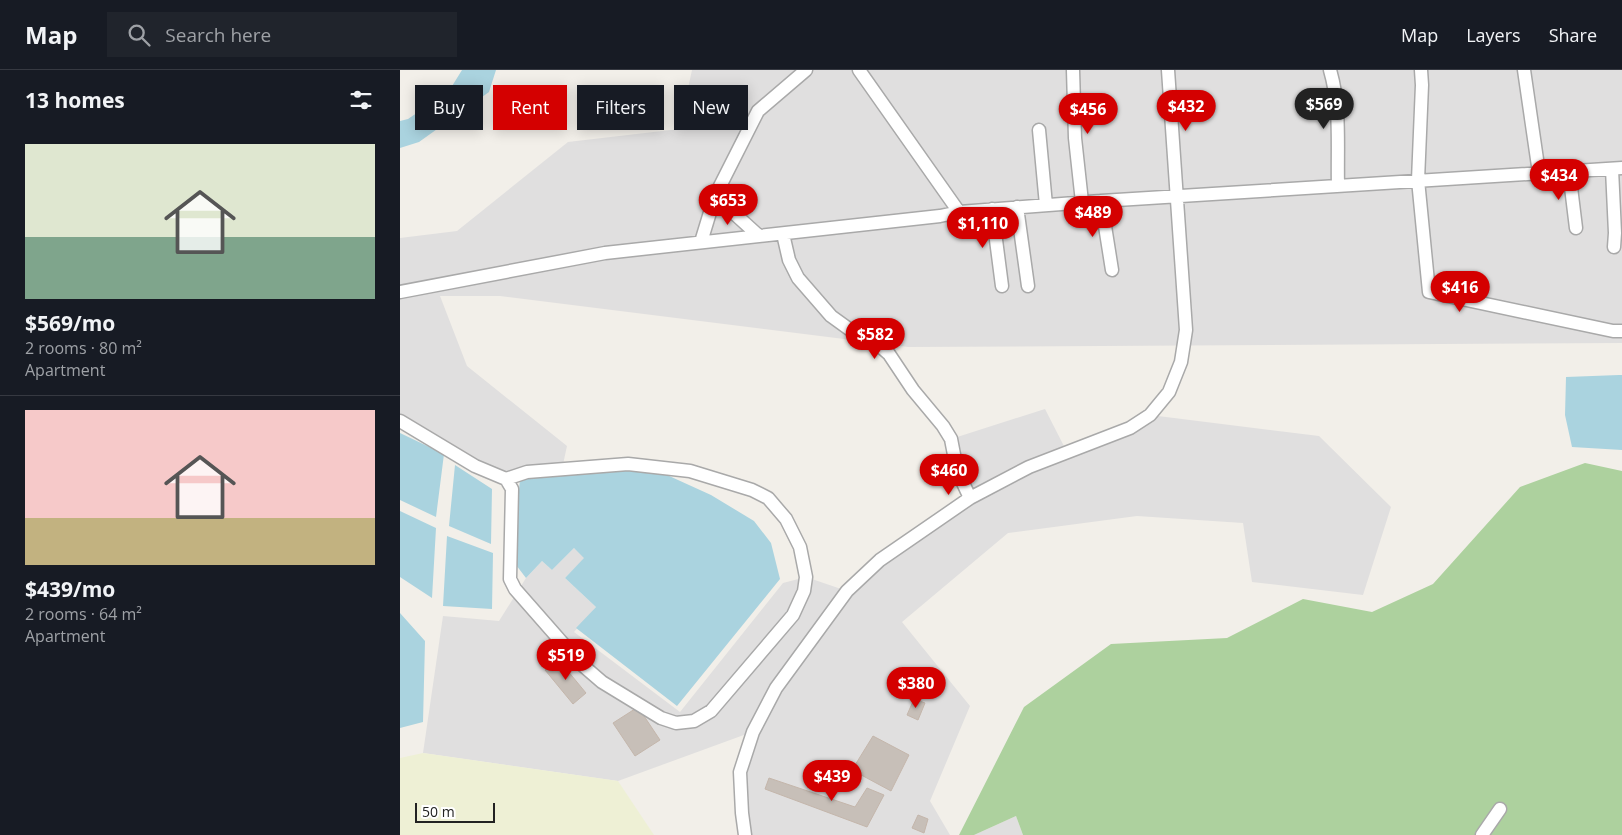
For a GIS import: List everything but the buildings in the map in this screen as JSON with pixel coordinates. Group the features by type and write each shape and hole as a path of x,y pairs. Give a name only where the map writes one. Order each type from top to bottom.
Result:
{"street":[{"path":"701,242 715,196 758,111 806,70"},
{"path":"860,70 959,212"},
{"path":"1073,70 1075,138 1082,202"},
{"path":"745,835 740,772 753,732 776,688 847,591 880,560 970,498 1029,467 1130,428 1150,415 1169,392 1181,362 1186,330 1168,70"},
{"path":"1330,70 1334,85 1338,138 1338,186"},
{"path":"1421,70 1418,180 1429,292 1622,332"},
{"path":"1524,70 1539,173"},
{"path":"1040,130 1046,205"},
{"path":"400,292 605,253 940,216 959,212 1082,202 1617,168 1614,247"},
{"path":"1569,171 1576,228"},
{"path":"715,196 759,236"},
{"path":"1102,201 1112,270"},
{"path":"1017,207 1028,286"},
{"path":"992,209 1002,286"},
{"path":"783,234 789,260 798,278 831,316 889,354 913,390 943,426 951,439 957,470 970,498"},
{"path":"400,421 475,466 506,479 512,489 510,579 515,589 580,663 602,682 661,718 676,723 694,721 711,711 792,615 804,591 806,577 800,547 786,519 768,498 752,490 690,471 628,464 527,472 506,479"},
{"path":"1482,835 1500,809"}],"shaded area":[{"path":"692,70 1622,70 1622,343 908,347 500,296 440,296 467,366 567,446 562,469 506,479 400,421 400,238 457,231 568,142 674,130 748,130 748,85 689,85"},
{"path":"1045,409 1067,452 1150,415 1319,436 1391,507 1363,595 1252,582 1243,523 1137,516 1008,533 902,622 970,706 930,801 950,835 745,835 740,772 752,732 618,781 423,753 443,616 499,621 526,578 542,561 552,570 574,548 585,558 565,578 596,607 574,632 680,712 783,583 806,577 847,591 970,498 951,439"},
{"path":"1016,816 1023,835 974,835"}],"green space":[{"path":"1585,463 1622,471 1622,835 1023,835 1016,816 974,835 959,835 1024,707 1111,644 1227,638 1303,599 1372,612 1433,584 1520,487"},
{"path":"423,753 618,781 654,835 400,835 400,758"}],"water":[{"path":"462,70 496,70 489,92 483,96 483,85 453,85"},
{"path":"415,114 415,130 436,130 419,142 400,148 400,121"},
{"path":"1622,375 1622,450 1572,447 1565,415 1566,377"},
{"path":"400,433 444,454 436,517 400,500"},
{"path":"455,465 492,489 491,544 449,526"},
{"path":"611,468 667,475 711,495 754,521 771,543 780,579 677,706 576,628 596,607 565,578 584,558 574,548 552,570 542,561 526,578 513,561 520,479"},
{"path":"400,511 436,528 432,598 400,577"},
{"path":"447,536 493,553 492,609 443,606"},
{"path":"400,613 425,641 423,722 400,728"}]}
